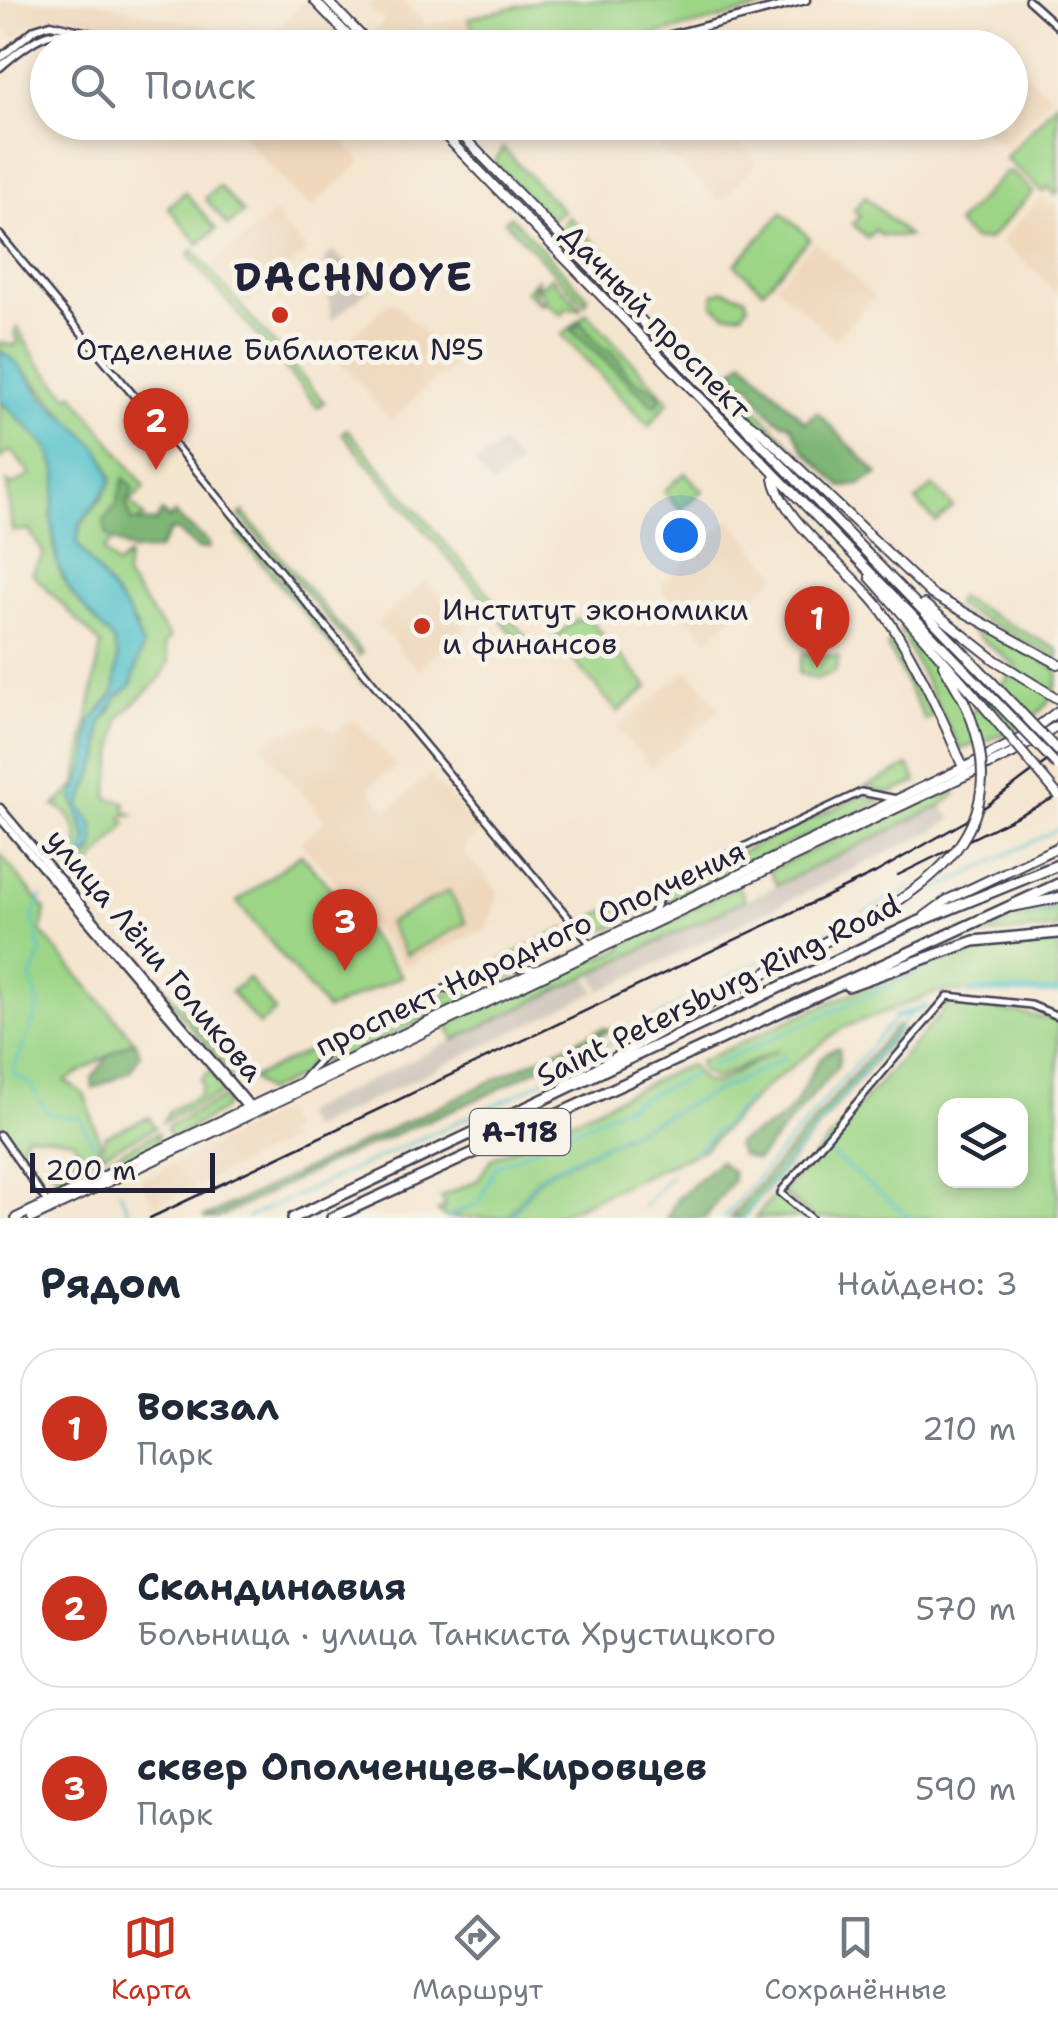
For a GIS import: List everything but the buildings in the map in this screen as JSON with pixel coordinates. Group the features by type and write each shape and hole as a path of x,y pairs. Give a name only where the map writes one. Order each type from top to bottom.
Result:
{"highway":[{"name":"Saint Petersburg Ring Road","path":"294,1218 913,924 1058,865"},
{"name":"Saint Petersburg Ring Road","path":"332,1218 1058,884"},
{"path":"816,995 974,941 1058,933"}],"main road":[{"path":"314,0 343,30"},
{"path":"327,0 356,30"},
{"name":"Дачный проспект","path":"449,140 866,568"},
{"name":"Дачный проспект","path":"467,140 907,592"},
{"path":"732,413 760,431 931,594 1058,664"},
{"path":"774,475 778,494 883,612 964,771"},
{"path":"866,568 876,588 930,644 1058,795"},
{"path":"866,568 1058,766"},
{"path":"907,592 1006,668 1058,700"},
{"path":"907,592 1058,751"},
{"path":"539,1103 592,1066 925,884 950,860 967,834 979,802 980,749 964,700 930,644"},
{"name":"проспект Народного Ополчения","path":"16,1218 964,771 1024,737 1058,711"},
{"name":"проспект Народного Ополчения","path":"32,1218 535,969 592,946 896,799 1026,747 1058,725"},
{"path":"913,924 947,900 1058,847"},
{"path":"1012,908 1058,898"}],"street":[{"path":"690,30 806,0"},
{"path":"1028,0 1058,28"},
{"path":"34,30 51,24 76,30"},
{"path":"0,58 30,33"},
{"path":"0,67 30,42"},
{"path":"0,235 592,946"},
{"path":"652,914 667,883 861,792 896,799"},
{"name":"улица Лёни Голикова","path":"0,808 250,1108"},
{"name":"улица Лёни Голикова","path":"0,818 250,1108"},
{"path":"302,1082 326,1048 354,1032 490,968 535,969"},
{"path":"811,1218 781,1192 948,996 1031,1004 1058,1016"},
{"path":"0,1135 48,1203"}],"shaded area":[{"path":"0,0 91,0 218,30 94,30 54,19 34,24 14,39 0,24"},
{"path":"306,0 335,30 276,30"},
{"path":"375,0 401,0 426,26 467,16 471,30 375,30 384,21 369,6"},
{"path":"1028,74 1051,96 1028,122"},
{"path":"245,140 340,140 362,161 310,208"},
{"path":"653,140 737,140 753,155 754,166 720,201"},
{"path":"994,140 1012,140 1004,149"},
{"path":"1043,196 1052,205 1058,199 1058,293 1001,241"},
{"path":"273,213 307,251 247,304 213,265"},
{"path":"815,241 874,296 835,339 775,284"},
{"path":"333,251 373,286 331,321 325,258"},
{"path":"392,301 454,364 391,420 332,353"},
{"path":"501,443 519,464 493,487 475,466"},
{"path":"730,519 778,575 708,639 663,592 662,584"},
{"name":"Институт экономики и финансов","path":"425,581 466,628 418,670 377,623"},
{"path":"688,669 721,709 651,768 617,728"},
{"path":"354,719 395,767 369,789 387,810 430,775 481,831 465,843 465,854 498,891 489,927 405,966 301,842 326,820 262,746 278,733 321,723 333,733"},
{"path":"941,806 953,819 935,830 601,991 593,974"},
{"path":"588,976 596,992 309,1130 301,1113"},
{"path":"282,1111 291,1130 285,1133 288,1141 155,1206 141,1180"}],"green space":[{"path":"542,0 795,0 674,30 473,30 469,18"},
{"path":"1057,102 1055,195 1049,187 1043,192 1005,158 1022,140 1028,140 1028,133"},
{"path":"503,148 563,211 550,220 494,163"},
{"path":"1011,172 1033,192 988,240 973,240 956,224 1005,173"},
{"path":"219,186 243,213 228,226 205,198"},
{"path":"185,192 216,229 199,244 168,207"},
{"path":"865,196 908,236 882,236 875,230 867,238 853,224 860,216 854,210"},
{"path":"782,213 810,238 763,290 735,265"},
{"path":"510,216 588,297 585,304 505,221"},
{"path":"568,216 639,288 626,296 560,230"},
{"path":"193,250 324,402 318,407 188,255"},
{"path":"551,277 580,309 566,308 562,315 544,302 541,305 526,291 531,285 540,302 545,297 533,284 537,279 539,287"},
{"path":"724,290 745,297 748,305 742,313 726,314 713,305 714,294"},
{"path":"587,313 669,401 649,426 562,335"},
{"path":"581,322 631,377 660,394 655,406 571,330"},
{"path":"17,327 37,361 69,396 73,393 145,487 130,501 144,517 103,550 117,566 128,556 126,578 170,638 164,644 169,662 159,680 120,717 107,798 126,802 125,810 133,815 124,815 122,819 127,823 79,878 64,858 78,846 77,833 67,815 54,806 76,786 101,645 32,573 44,554 29,530 12,531 7,482 13,485 31,475 11,450 0,459 0,400 29,423 53,455 58,478 54,545 59,569 70,590 114,643 118,656 117,695 122,695 137,627 77,543 82,525 112,477 60,409 0,352 0,342 14,346 19,341 14,334","holes":["111,698 113,708 101,724 100,758 80,806 94,831 93,852 78,868 87,839 73,798 86,766 91,722"]},
{"path":"744,360 805,422 817,412 878,474 859,485 842,487 805,451 791,425 772,415 751,385 744,385 732,371"},
{"path":"727,379 841,497 836,499 717,388"},
{"path":"347,429 526,637 520,642 342,433"},
{"path":"685,473 703,491 680,510 664,491"},
{"path":"124,478 133,488 126,504 132,521 156,522 162,512 169,519 174,514 209,543 209,548 198,549 176,530 170,531 158,550 132,551 107,536 104,521 117,503"},
{"path":"933,486 953,507 936,522 916,501"},
{"path":"243,512 362,653 359,656 239,515"},
{"path":"241,531 368,681 364,684 237,534"},
{"path":"958,597 1058,650 1058,659 955,605"},
{"path":"932,600 1058,670 1055,687 1038,713 1009,732 960,749 900,631 905,626 947,681 966,715 995,695 1016,666"},
{"path":"589,619 648,687 618,712 554,638 576,620"},
{"path":"893,643 933,716 925,720 887,645"},
{"path":"803,653 839,657 835,672 816,679 798,673"},
{"path":"909,766 917,782 891,793 865,787"},
{"path":"951,786 955,794 941,806 777,885 769,870"},
{"path":"862,795 882,801 659,905 669,886"},
{"path":"0,854 46,910 41,932 134,1040 65,1081 85,1095 100,1142 96,1153 55,1180 53,1167 80,1153 73,1140 27,1134 18,1151 0,1127"},
{"path":"301,854 360,923 331,942 362,926 402,976 327,1010 237,902"},
{"path":"738,885 745,900 454,1040 447,1024 583,958 600,958 622,949 625,942"},
{"path":"655,887 649,909 624,923 598,930 582,922"},
{"path":"449,891 466,923 406,955 388,923"},
{"path":"1058,904 1058,928 974,936"},
{"path":"565,929 573,941 556,950 532,958 503,959"},
{"path":"1058,942 1058,991 938,992 842,1028 764,1088 704,1149 552,1218 509,1218 542,1176 731,1084 540,1175 506,1218 450,1218 472,1206 446,1218 438,1211 445,1208 441,1197 478,1180 491,1159 690,1065 704,1082 715,1084 778,1050 715,1079 702,1072 699,1062 828,1003 967,955"},
{"path":"498,969 519,974 330,1064 322,1062 338,1044"},
{"path":"248,978 275,1011 259,1025 231,992"},
{"path":"166,989 244,1079 239,1083 162,993"},
{"path":"951,1002 1058,1020 1058,1218 814,1218 783,1192"},
{"path":"897,1025 901,1028 743,1218 730,1218"},
{"path":"603,1028 610,1030 491,1093 337,1159 218,1218 203,1218"},
{"path":"134,1040 140,1055 130,1071 93,1089 92,1078 109,1055"},
{"path":"325,1043 301,1075 266,1092 252,1078"},
{"path":"836,1048 840,1050 838,1066 757,1160 740,1154 736,1144 787,1113 815,1066"},
{"path":"209,1071 226,1091 163,1122 169,1111 199,1096 203,1083 200,1081"},
{"path":"229,1095 224,1109 177,1136 169,1136 167,1127"},
{"path":"149,1117 155,1128 100,1155 105,1136"},
{"path":"158,1133 157,1145 55,1195 47,1190"},
{"path":"719,1161 732,1172 733,1180 705,1218 667,1218 677,1199"},
{"path":"775,1194 780,1194 807,1218 755,1218"}],"water":[{"path":"0,352 19,366 104,457 111,483 80,524 77,543 129,614 143,646 131,686 118,696 101,724 100,758 80,806 93,824 95,846 78,868 87,839 73,798 86,766 91,722 114,693 118,657 113,641 72,594 58,566 51,516 58,474 48,448 0,400"}],"waterway":[{"path":"918,888 936,890 1058,829"},
{"path":"247,1218 514,1096 764,958 777,959 910,888"},
{"path":"36,1094 32,1084 14,1075 14,1068 39,1007 31,977 41,954 33,918 42,896"},
{"path":"1031,915 1058,909"},
{"path":"709,1067 929,967"},
{"path":"970,992 1058,992"},
{"path":"896,1017 925,1007"},
{"path":"742,1218 913,1011"},
{"path":"723,1218 896,1017"},
{"path":"508,1218 541,1175 785,1058 782,1052"},
{"path":"448,1218 480,1202 495,1167 692,1075"},
{"path":"39,1100 50,1115 80,1118 94,1145"},
{"path":"693,1154 749,1100"},
{"path":"822,1147 911,1218"},
{"path":"643,1207 672,1174"},
{"path":"120,1192 131,1218"}],"railway":[{"path":"150,1218 875,873 966,821 1058,753"},
{"path":"898,875 1058,796"}],"place":[{"name":"Отделение Библиотеки №5","path":"280,315"},
{"name":"Скандинавия","path":"156,470"},
{"name":"Институт экономики и финансов","path":"422,626"},
{"name":"Вокзал","path":"817,668"},
{"name":"сквер Ополченцев-Кировцев","path":"345,971"}],"district":[{"name":"DACHNOYE","path":"354,277"}]}
